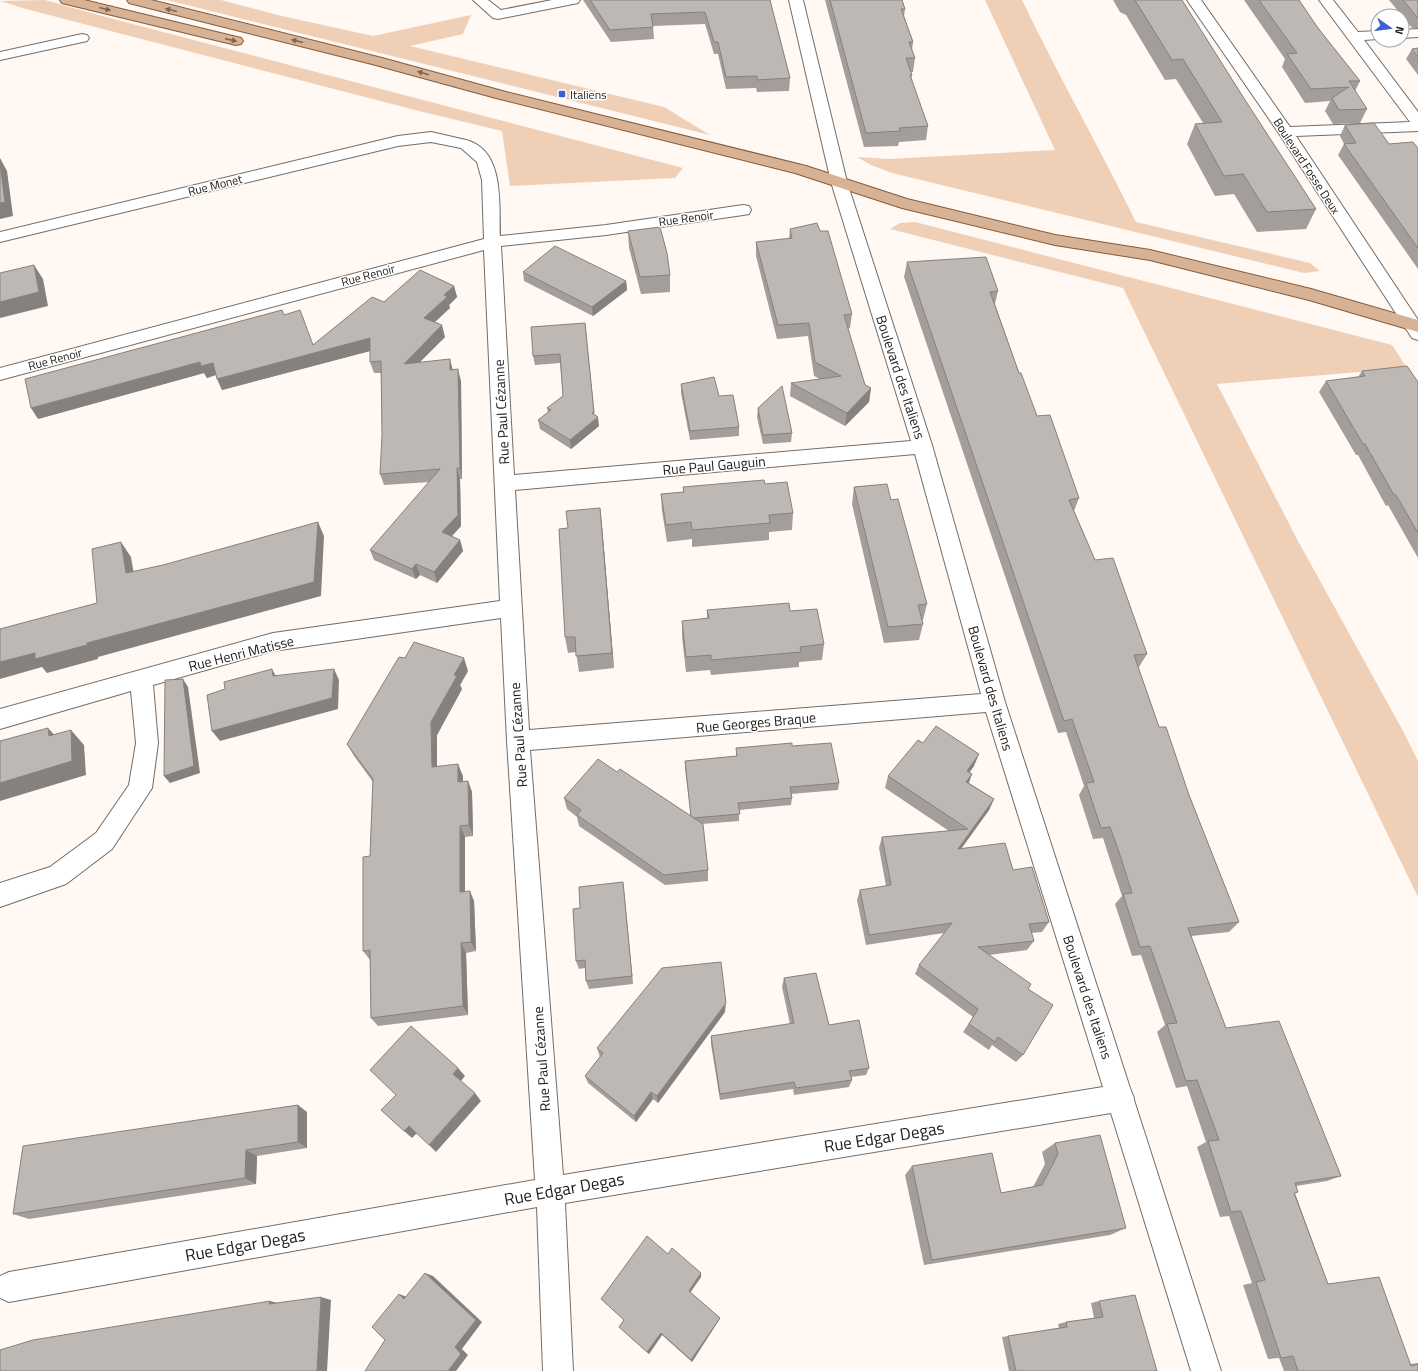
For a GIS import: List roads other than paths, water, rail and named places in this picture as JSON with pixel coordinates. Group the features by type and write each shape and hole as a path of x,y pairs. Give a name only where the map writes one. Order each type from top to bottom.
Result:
{"main road":[{"path":"67,0 252,45"},
{"path":"134,0 377,61 501,95 790,166 910,205 1055,240 1150,255 1311,295 1416,328"},
{"path":"382,77 423,86 501,95"}],"street":[{"path":"480,0 498,15 573,0"},
{"name":"Boulevard des Italiens","path":"796,0 839,182 922,445 994,702 1121,1098 1206,1371"},
{"name":"Boulevard Fosse Deux","path":"1194,0 1286,132 1416,328"},
{"path":"1326,0 1418,122"},
{"path":"1354,37 1370,36"},
{"path":"0,56 82,38"},
{"path":"1286,132 1418,126"},
{"name":"Rue Monet","path":"0,238 390,143 431,136"},
{"name":"Rue Paul Cézanne","path":"431,136 466,145 484,160 490,180 518,741 550,1191 558,1371"},
{"name":"Rue Renoir","path":"0,374 492,242 606,230 743,210"},
{"name":"Rue Paul Gauguin","path":"506,483 912,448 922,445"},
{"name":"Rue Henri Matisse","path":"0,720 273,642 511,608"},
{"path":"0,895 57,876 104,841 140,788 147,743 141,679"},
{"name":"Rue Georges Braque","path":"518,741 994,702"},
{"name":"Rue Edgar Degas","path":"9,1288 550,1191 1121,1098"}],"place":[{"name":"Italiens","path":"562,94"}]}
